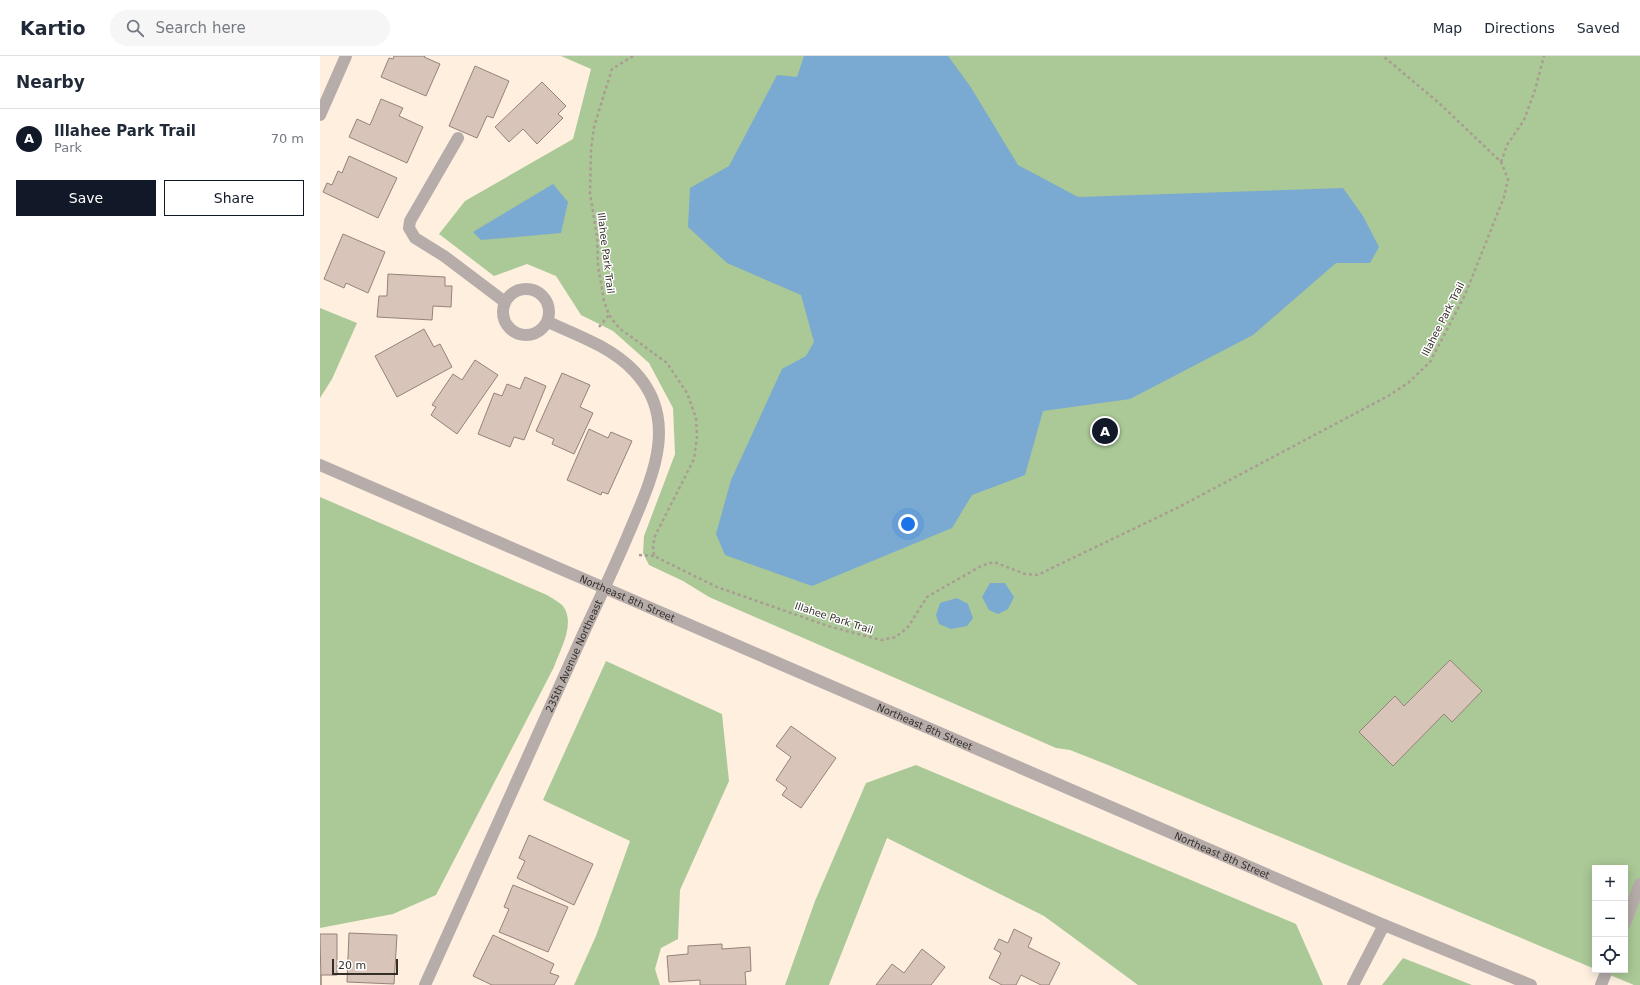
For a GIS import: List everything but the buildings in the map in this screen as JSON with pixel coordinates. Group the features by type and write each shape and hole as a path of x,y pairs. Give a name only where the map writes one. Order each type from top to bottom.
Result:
{"street":[{"path":"320,115 346,56"},
{"path":"458,138 410,221 409,228 415,238 444,256 505,302"},
{"path":"527,288 536,291 544,296 548,304 550,313 548,322 542,329 534,334 526,335 516,333 509,328 504,320 503,311 505,302 510,294 518,290 527,288"},
{"name":"235th Avenue Northeast","path":"425,985 605,588 649,485 655,466 659,443 657,412 649,393 635,372 615,355 548,322"},
{"name":"Northeast 8th Street","path":"320,466 1384,924 1531,985"},
{"path":"1628,915 1640,884"},
{"path":"1353,985 1384,924"},
{"path":"1601,985 1606,973"}],"path":[{"name":"Illahee Park Trail","path":"633,56 612,69 605,91 594,127 591,150 590,193 597,237 598,266 604,302 609,315 619,328 667,363 687,393 696,418 697,437 694,459 655,536 652,546 654,556 717,587 828,626 881,640 896,637 908,627 927,597 981,566 994,562 1025,574 1038,575 1177,508 1374,404 1408,383 1430,362 1465,295 1504,197 1508,179 1501,162 1439,103 1382,56"},
{"path":"1501,162 1507,145 1524,120 1535,90 1544,56"}],"green space":[{"path":"561,56 1640,56 1640,985 1634,985 1605,973 1628,973 1628,865 1592,865 1592,968 1108,765 1070,750 1056,748 709,597 683,581 649,565 643,553 644,536 675,454 673,408 649,363 613,331 581,315 556,276 527,264 494,276 439,234 465,201 573,139 591,69"},
{"path":"320,308 357,323 332,379 320,398"},
{"path":"320,497 547,595 563,606 567,613 568,621 566,636 554,667 436,895 393,914 320,928"},
{"path":"606,661 722,714 729,781 680,890 678,939 661,948 655,969 660,985 574,985 596,936 630,841 543,800"},
{"path":"916,765 1296,924 1323,985 1138,985 1044,916 887,838 829,985 785,985 815,901 866,783"},
{"path":"1403,958 1472,985 1382,985"}],"water":[{"path":"804,56 948,56 970,86 1018,165 1078,197 1343,188 1363,216 1379,247 1370,263 1336,263 1253,335 1130,399 1043,411 1025,475 972,495 952,528 812,586 725,555 716,534 731,480 782,369 806,356 814,342 801,295 727,263 688,227 690,188 729,166 777,75 797,77"},
{"path":"553,184 568,202 561,233 481,240 473,232"},
{"path":"990,583 1005,583 1014,597 1008,609 998,614 989,610 982,597"},
{"path":"957,598 968,604 973,618 967,626 951,629 939,624 936,615 940,603"}],"place":[{"name":"Illahee Park Trail","path":"1105,431"}]}
